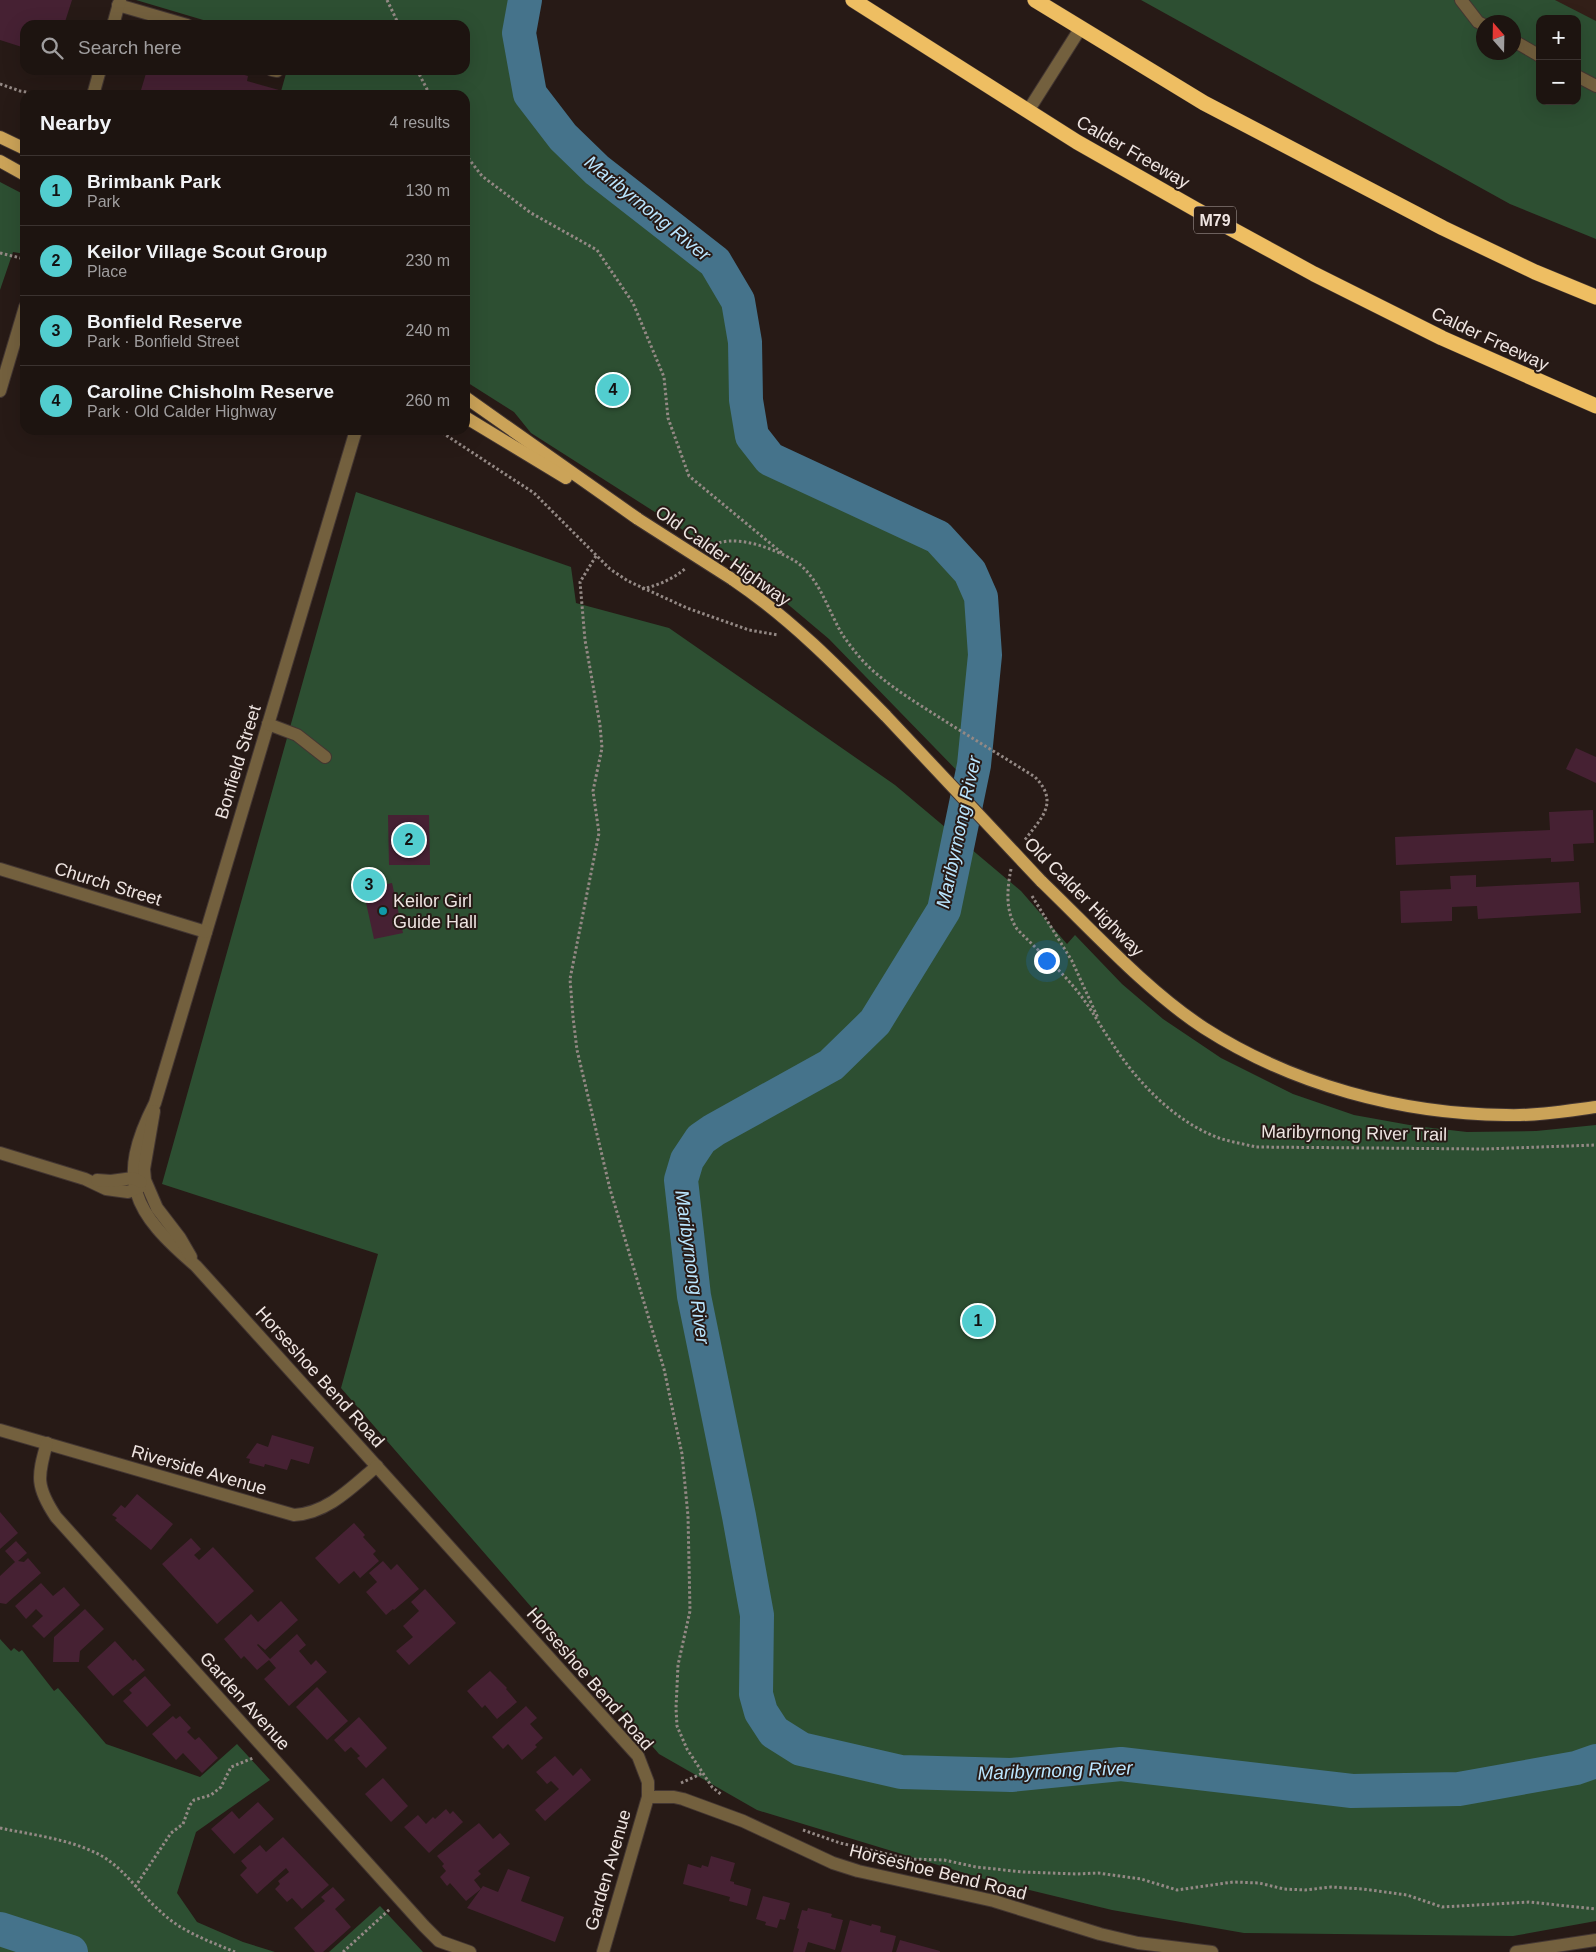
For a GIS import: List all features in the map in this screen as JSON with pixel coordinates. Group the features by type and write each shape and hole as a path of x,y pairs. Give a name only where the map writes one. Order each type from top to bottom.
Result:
{"highway":[{"name":"Calder Freeway","path":"853,0 1077,142 1178,200 1314,274 1442,338 1596,406"},
{"path":"1035,0 1204,103 1443,228 1535,272 1596,297"}],"main road":[{"path":"0,137 20,147"},
{"path":"0,161 20,172"},
{"name":"Old Calder Highway","path":"470,401 638,519 758,597 800,631 839,667 1042,881 1150,985 1203,1027 1235,1046 1301,1077 1382,1100 1431,1109 1506,1115 1536,1114 1596,1107"},
{"name":"Old Calder Highway","path":"470,420 513,448 638,519"}],"street":[{"path":"1461,0 1476,19"},
{"path":"114,20 119,2 172,20"},
{"path":"1028,111 1080,28"},
{"path":"1521,45 1536,54"},
{"path":"94,90 98,75"},
{"path":"1581,78 1596,86"},
{"path":"0,390 20,324"},
{"name":"Bonfield Street","path":"138,1184 144,1169 152,1130 154,1104 355,435"},
{"path":"268,724 296,735 325,757"},
{"name":"Church Street","path":"0,869 206,932"},
{"path":"0,1153 85,1179 138,1184"},
{"name":"Horseshoe Bend Road","path":"138,1184 151,1220 172,1245 196,1266 633,1750 644,1769 648,1782 648,1797 683,1799 743,1821 833,1863 858,1871 994,1901 1100,1934 1138,1942 1212,1952"},
{"name":"Riverside Avenue","path":"0,1430 294,1515 315,1512 326,1506 340,1497 377,1466"},
{"name":"Garden Avenue","path":"46,1443 39,1478 47,1503 56,1517 424,1926 439,1941 470,1952"},
{"name":"Garden Avenue","path":"603,1952 648,1797"},
{"path":"1516,1952 1596,1940"}],"path":[{"path":"387,0 397,20"},
{"path":"420,75 427,90"},
{"path":"0,91 1,84 20,91"},
{"path":"470,160 482,176 530,213 597,250 633,303 664,376 668,418 689,476 786,556"},
{"path":"0,253 20,258"},
{"path":"446,435 534,493 610,569 642,589 740,627 781,636"},
{"path":"596,556 580,582 586,640 602,748 592,791 599,832 570,979 577,1050 610,1189 664,1369 682,1454 688,1516 690,1611 678,1665 677,1726 687,1749 712,1787 727,1800"},
{"path":"925,708 1035,777 1047,793 1046,811 1022,845"},
{"path":"1013,862 1009,879 1008,904 1012,922 1076,990 1101,1025"},
{"path":"1029,892 1072,961 1101,1025"},
{"name":"Maribyrnong River Trail","path":"1101,1025 1124,1061 1163,1103 1185,1121 1203,1131 1220,1138 1247,1145 1300,1148 1394,1147 1484,1149 1596,1145"},
{"path":"135,1887 171,1833 183,1824 190,1805 194,1800 212,1795 221,1787 231,1767 255,1757"},
{"path":"0,1828 42,1837 94,1853 116,1866 160,1912 194,1935 235,1952"},
{"path":"800,1829 840,1843 909,1859 944,1860 976,1867 1023,1872 1098,1873 1141,1879 1177,1890 1233,1882 1250,1882 1284,1889 1305,1890 1330,1887 1363,1889 1407,1895 1442,1907 1529,1902 1596,1909"},
{"path":"343,1952 390,1909"}],"shaded area":[{"path":"1555,0 1596,0 1596,21 1562,5"}],"green space":[{"path":"136,0 525,0 519,33 530,94 563,137 597,170 715,262 738,301 745,342 746,400 752,436 770,459 938,537 970,572 981,597 985,655 974,765 970,784 829,639 752,574 531,433 514,412 470,384 470,90 281,90 286,75 470,75 470,20 203,20"},
{"path":"1141,0 1555,0 1596,21 1596,239 1510,204"},
{"path":"0,182 20,192 20,253 13,252 0,290"},
{"path":"356,492 571,567 576,603 669,628 895,785 1021,891 1067,944 1075,935 1122,984 1163,1019 1221,1058 1293,1094 1354,1115 1415,1126 1467,1132 1536,1131 1596,1125 1596,1921 1513,1936 1244,1933 1112,1910 984,1879 757,1810 659,1754 341,1388 378,1254 162,1184"},
{"path":"0,1639 11,1651 14,1648 19,1652 22,1650 54,1691 58,1688 106,1744 200,1777 237,1744 270,1780 196,1832 177,1893 197,1922 243,1942 275,1952 0,1952"},
{"path":"380,1906 423,1952 329,1952"}],"building":[{"path":"0,0 72,0 66,20 20,20 20,46 0,40"},
{"path":"146,75 244,75 248,76 247,81 279,90 141,90"},
{"path":"1576,748 1596,757 1596,783 1566,769"},
{"path":"1593,810 1594,843 1573,844 1574,861 1551,862 1551,858 1396,865 1395,837 1550,830 1549,812"},
{"path":"388,815 429,815 430,865 389,865"},
{"path":"1476,875 1476,887 1579,882 1581,913 1478,919 1477,906 1452,907 1452,921 1401,923 1400,891 1451,889 1450,876"},
{"name":"Keilor Girl Guide Hall","path":"392,883 403,933 374,939 363,889"},
{"path":"272,1435 314,1447 309,1464 291,1459 287,1470 265,1464 264,1467 249,1463 250,1459 246,1458 257,1443 268,1447"},
{"path":"137,1494 173,1524 151,1550 115,1520 117,1518 112,1515 121,1505 125,1508"},
{"path":"0,1512 18,1533 0,1549"},
{"path":"354,1523 365,1535 363,1537 376,1551 373,1554 379,1561 360,1578 354,1571 339,1584 315,1558"},
{"path":"191,1538 201,1549 194,1555 199,1560 213,1547 254,1591 217,1624 162,1564"},
{"path":"16,1541 27,1553 18,1561 24,1562 28,1558 41,1573 6,1604 0,1603 0,1576 15,1562 5,1551"},
{"path":"383,1561 391,1570 397,1564 419,1589 386,1615 366,1592 377,1582 369,1573"},
{"path":"41,1583 53,1596 64,1587 80,1605 44,1638 32,1626 43,1616 36,1609 26,1619 15,1606"},
{"path":"425,1589 456,1623 409,1665 396,1651 413,1637 403,1626 419,1611 411,1602"},
{"path":"281,1601 298,1620 265,1650 257,1645 270,1659 297,1634 306,1645 299,1651 311,1665 316,1660 327,1672 289,1706 264,1679 276,1668 269,1660 257,1670 244,1656 241,1659 224,1639 251,1614 258,1622"},
{"path":"85,1609 104,1629 80,1651 79,1662 53,1662 54,1637"},
{"path":"115,1641 133,1661 135,1659 145,1670 113,1696 87,1667"},
{"path":"490,1671 507,1688 517,1702 497,1719 485,1705 482,1708 467,1691"},
{"path":"145,1676 171,1705 147,1727 123,1701 132,1693 129,1690"},
{"path":"317,1687 348,1721 327,1740 296,1707"},
{"path":"526,1706 537,1718 530,1724 543,1738 535,1745 537,1747 522,1760 508,1744 503,1749 492,1737"},
{"path":"173,1716 176,1719 180,1716 191,1728 187,1732 195,1740 199,1737 218,1758 202,1773 183,1753 176,1760 152,1734"},
{"path":"359,1717 387,1748 366,1768 357,1758 360,1756 351,1747 345,1752 334,1740"},
{"path":"555,1756 573,1776 581,1768 591,1780 545,1821 535,1810 559,1789 551,1781 547,1784 536,1772"},
{"path":"383,1778 408,1806 391,1822 365,1794"},
{"path":"258,1802 274,1819 234,1854 211,1829 232,1811 239,1819"},
{"path":"446,1809 450,1814 453,1811 463,1822 429,1853 404,1827 418,1815 426,1824"},
{"path":"479,1823 493,1839 500,1833 510,1844 478,1871 481,1874 474,1880 481,1889 466,1901 450,1883 447,1886 440,1877 446,1871 442,1866 444,1864 437,1856"},
{"path":"283,1837 329,1885 302,1909 292,1898 287,1902 275,1889 280,1884 278,1881 289,1872 286,1868 257,1894 240,1875 247,1868 241,1861 260,1845 266,1852"},
{"path":"711,1856 735,1863 730,1881 751,1889 747,1906 729,1901 730,1897 683,1884 688,1864 701,1868 702,1865 708,1867"},
{"path":"508,1869 530,1877 521,1901 564,1917 555,1942 467,1908 483,1886 498,1892"},
{"path":"333,1887 345,1900 335,1909 351,1927 323,1952 315,1952 294,1928 325,1901 321,1897"},
{"path":"763,1896 790,1903 785,1920 780,1919 777,1928 765,1925 766,1922 756,1919"},
{"path":"808,1908 832,1914 831,1917 843,1920 835,1950 808,1942 805,1952 793,1952 802,1910 807,1911"},
{"path":"850,1920 871,1926 872,1924 880,1926 880,1932 896,1936 892,1952 841,1952"},
{"path":"900,1940 940,1951 940,1952 896,1952"}],"waterway":[{"name":"Maribyrnong River","path":"525,0 519,33 530,94 563,137 597,170 715,262 738,301 745,342 746,400 752,436 770,459 938,537 970,572 981,597 985,655 974,765 944,910 875,1022 831,1065 701,1139 687,1160 681,1180 694,1296 739,1516 757,1615 756,1694 761,1712 774,1732 801,1749 901,1772 1011,1775 1121,1764 1352,1791 1459,1789 1576,1768 1596,1761"},
{"name":"Maribyrnong River","path":"0,1929 71,1952"}],"place":[{"name":"Caroline Chisholm Reserve","path":"613,390"},
{"name":"Keilor Village Scout Group","path":"409,840"},
{"name":"Bonfield Reserve","path":"369,885"},
{"name":"Keilor Girl Guide Hall","path":"383,911"},
{"name":"Brimbank Park","path":"978,1321"}]}
